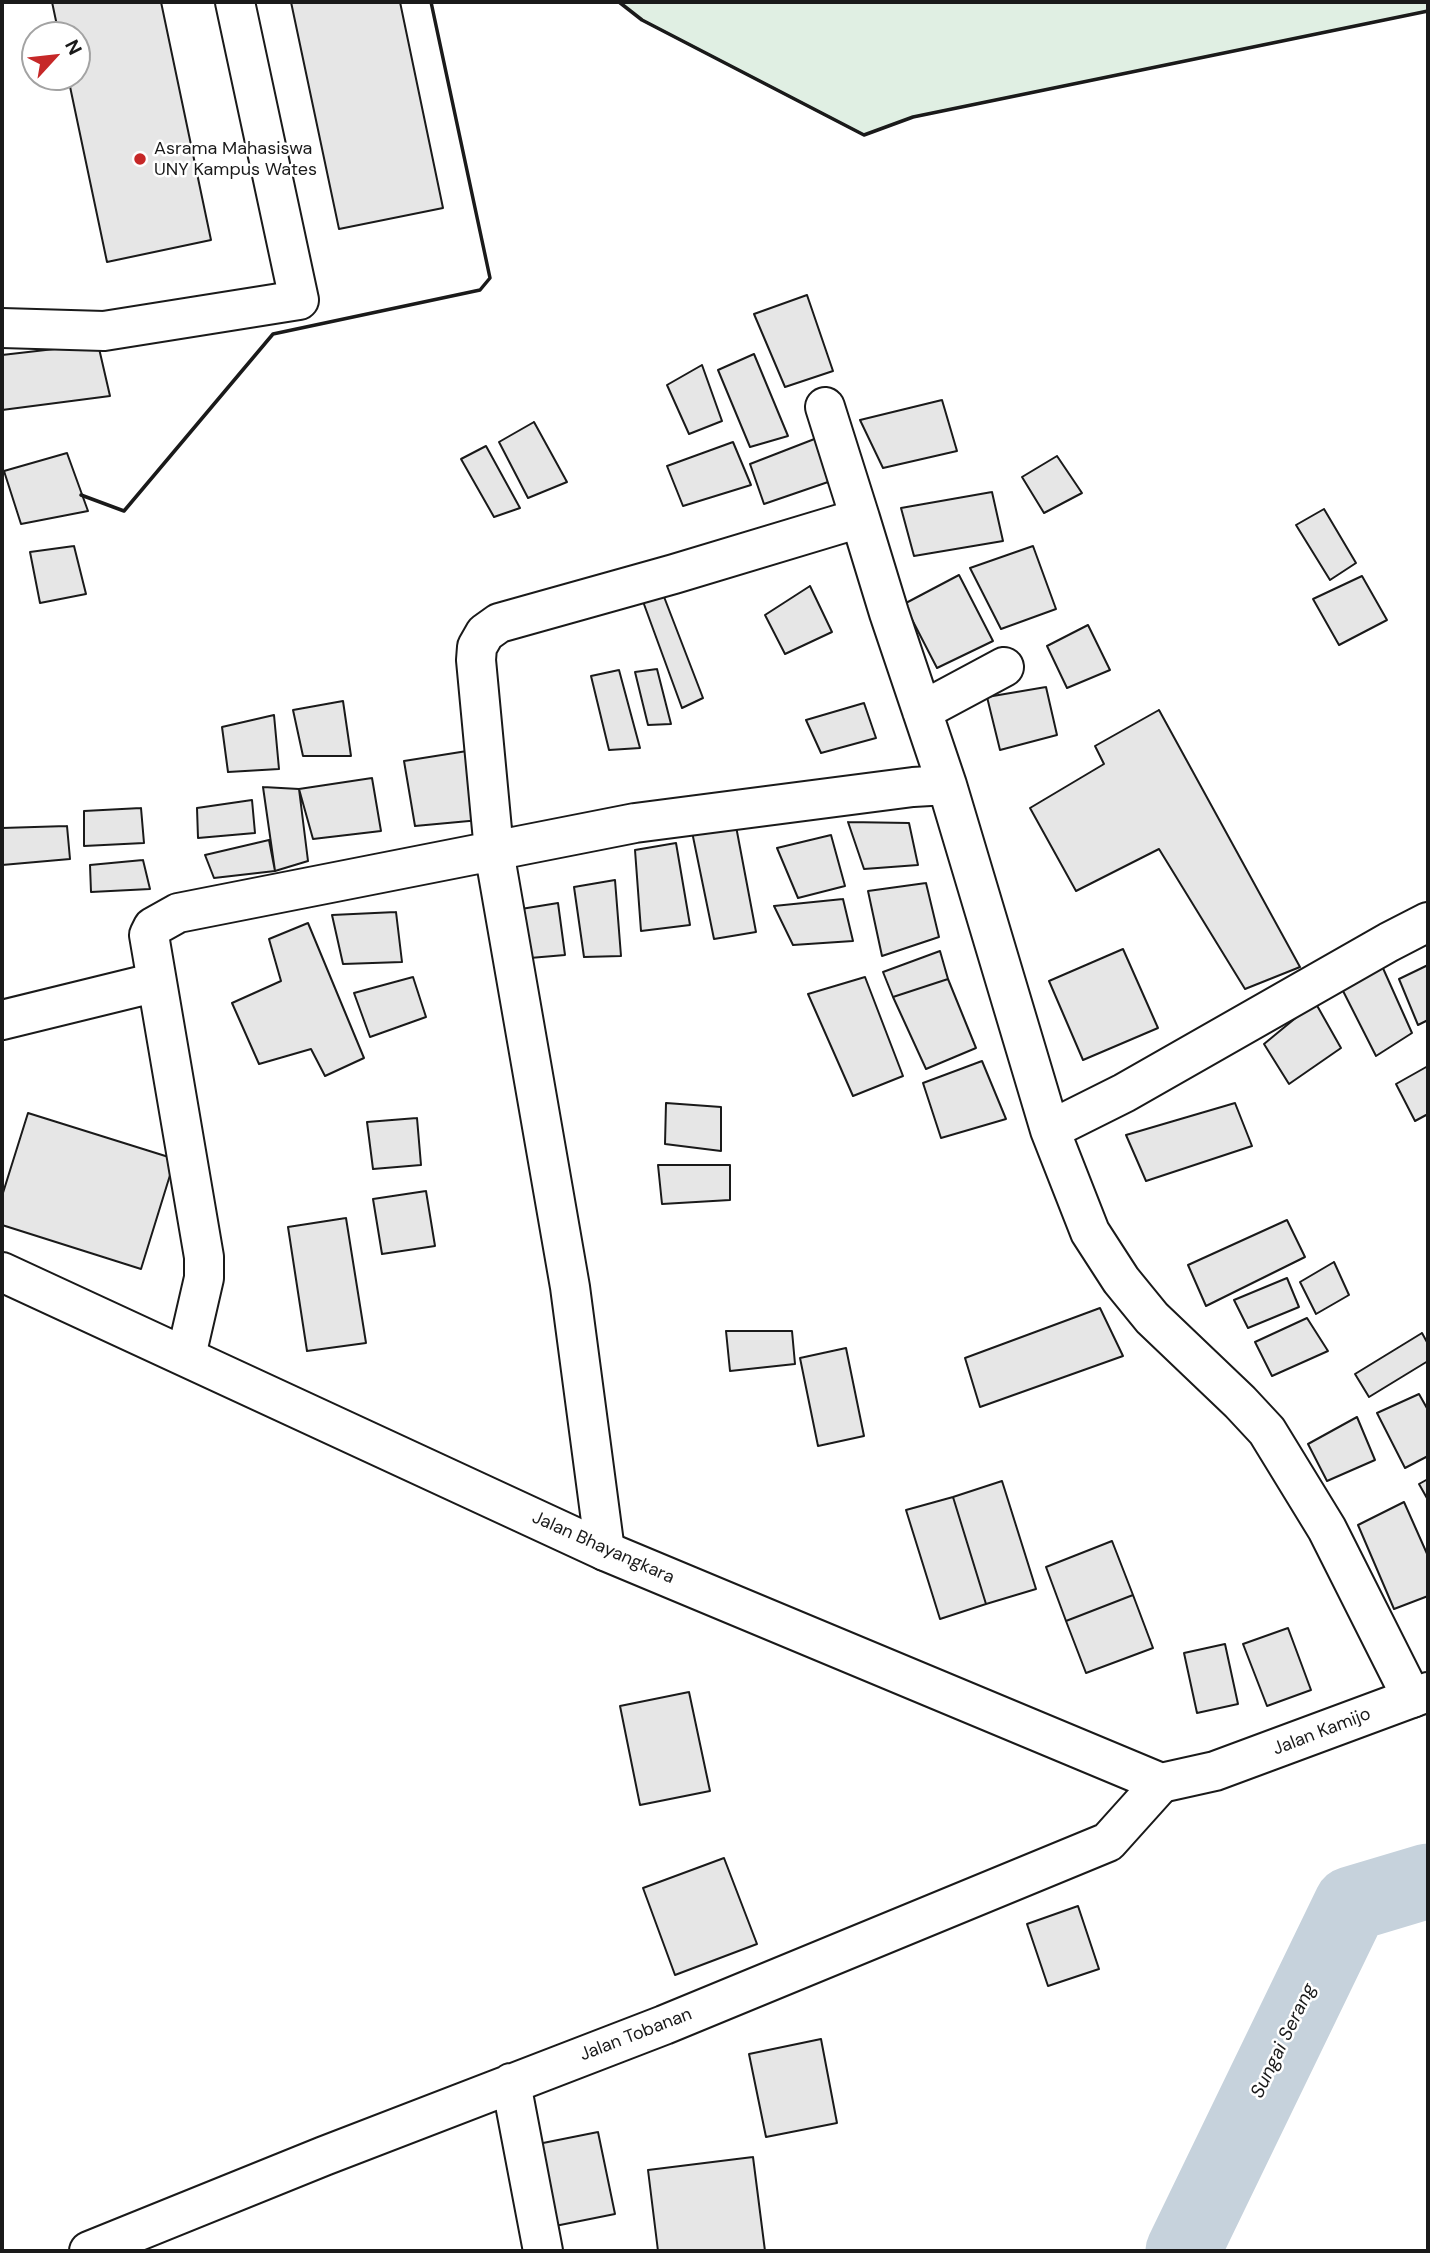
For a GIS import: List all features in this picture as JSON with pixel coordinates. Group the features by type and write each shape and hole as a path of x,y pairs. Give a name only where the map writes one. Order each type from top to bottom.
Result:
{"street":[{"path":"2,328 104,331 299,300 235,2"},
{"path":"825,407 888,613 947,785 1050,1130 1090,1232 1121,1280 1152,1318 1240,1402 1266,1431 1327,1529 1420,1695"},
{"path":"605,1550 570,1286 494,851 477,647 485,634 499,623 860,518"},
{"path":"922,710 1004,667"},
{"path":"187,1356 204,1278 204,1257 149,935 153,927 171,916 635,823 913,787 947,785"},
{"path":"1050,1130 1124,1093 1428,922"},
{"path":"2,1020 157,982"},
{"name":"Jalan Bhayangkara","path":"2,1272 605,1550 1161,1783"},
{"name":"Jalan Kamijo","path":"1161,1783 1215,1771 1420,1695"},
{"name":"Jalan Tobanan","path":"89,2251 677,2020 1108,1842 1161,1783"},
{"path":"511,2084 543,2251"}],"green space":[{"path":"619,2 1428,2 1428,11 913,117 864,135 642,20"}],"building":[{"name":"Asrama Mahasiswa UNY Kampus Wates","path":"52,2 161,2 211,240 107,262 71,91 91,91 91,21 56,21"},
{"name":"Asrama Mahasiswa UNY Kampus Wates","path":"291,2 400,2 443,208 339,229"},
{"path":"807,295 833,371 785,387 754,314"},
{"path":"98,344 110,396 2,410 2,355"},
{"path":"754,354 788,436 750,447 718,370"},
{"path":"702,365 722,421 689,434 667,385"},
{"path":"942,400 957,451 883,468 860,420"},
{"path":"534,422 567,482 528,498 499,442"},
{"path":"817,438 831,481 764,504 750,464"},
{"path":"733,442 751,485 683,506 667,466"},
{"path":"486,446 520,508 494,517 461,459"},
{"path":"67,453 88,511 21,524 4,471"},
{"path":"1057,456 1082,493 1044,513 1022,477"},
{"path":"992,492 1003,541 914,556 901,508"},
{"path":"1324,509 1356,563 1330,580 1296,525"},
{"path":"74,546 86,594 40,603 30,552"},
{"path":"1033,546 1056,609 1001,629 970,568"},
{"path":"959,575 993,641 937,668 904,604"},
{"path":"1362,576 1387,620 1339,645 1313,599"},
{"path":"810,586 832,632 785,654 765,615"},
{"path":"661,589 703,698 682,708 641,596"},
{"path":"1088,625 1110,670 1067,688 1047,646"},
{"path":"657,669 671,724 648,725 635,672"},
{"path":"619,670 640,748 609,750 591,676"},
{"path":"1046,687 1057,735 1000,750 987,697"},
{"path":"343,701 351,756 303,756 293,710"},
{"path":"864,703 876,738 821,753 806,720"},
{"path":"1159,710 1300,967 1245,989 1159,849 1076,891 1030,808 1104,764 1095,746"},
{"path":"274,715 279,769 228,772 222,727"},
{"path":"467,751 480,820 415,826 404,761"},
{"path":"372,778 381,831 313,839 299,789"},
{"path":"263,787 299,789 308,861 275,871"},
{"path":"252,800 255,833 198,838 197,808"},
{"path":"141,808 144,843 84,846 84,811"},
{"path":"735,821 756,932 714,939 690,822"},
{"path":"848,822 909,823 918,865 864,869"},
{"path":"67,826 70,859 2,865 2,828"},
{"path":"831,835 845,886 798,898 777,848"},
{"path":"269,840 275,871 214,878 205,855"},
{"path":"676,843 690,925 641,931 635,850"},
{"path":"143,860 150,889 91,892 90,865"},
{"path":"615,880 621,956 584,957 574,887"},
{"path":"926,883 939,937 882,956 868,891"},
{"path":"843,899 853,941 793,945 774,906"},
{"path":"558,903 565,955 530,958 521,909"},
{"path":"396,912 402,962 343,964 332,915"},
{"path":"308,923 364,1058 325,1076 311,1049 259,1064 232,1003 281,981 269,939"},
{"path":"1123,949 1158,1028 1083,1060 1049,981"},
{"path":"940,951 948,979 893,997 883,972"},
{"path":"1428,965 1428,1020 1418,1025 1399,979"},
{"path":"1382,966 1412,1033 1376,1056 1340,985"},
{"path":"413,977 426,1017 370,1037 354,993"},
{"path":"865,977 903,1076 853,1096 808,994"},
{"path":"948,979 976,1048 926,1069 893,997"},
{"path":"1315,1002 1341,1048 1289,1084 1264,1044"},
{"path":"982,1061 1006,1119 941,1138 923,1083"},
{"path":"1428,1066 1428,1114 1415,1121 1396,1084"},
{"path":"666,1103 721,1107 721,1151 665,1144"},
{"path":"1235,1103 1252,1146 1146,1181 1126,1135"},
{"path":"28,1113 175,1159 141,1269 2,1225 2,1196"},
{"path":"417,1118 421,1165 373,1169 367,1122"},
{"path":"658,1165 730,1165 730,1200 662,1204"},
{"path":"426,1191 435,1246 382,1254 373,1199"},
{"path":"346,1218 366,1343 307,1351 288,1227"},
{"path":"1287,1220 1305,1257 1206,1306 1188,1265"},
{"path":"1334,1262 1349,1295 1316,1314 1300,1282"},
{"path":"1287,1278 1299,1307 1248,1328 1234,1300"},
{"path":"1100,1308 1123,1356 980,1407 965,1358"},
{"path":"1307,1318 1328,1351 1272,1376 1255,1342"},
{"path":"726,1331 792,1331 795,1364 730,1371"},
{"path":"1422,1333 1428,1344 1428,1361 1369,1397 1355,1374"},
{"path":"846,1348 864,1436 818,1446 800,1358"},
{"path":"1419,1394 1428,1410 1428,1456 1405,1468 1377,1413"},
{"path":"1357,1417 1375,1460 1327,1481 1308,1444"},
{"path":"1428,1479 1428,1500 1419,1484"},
{"path":"1002,1481 1036,1589 986,1604 953,1497"},
{"path":"953,1497 986,1604 940,1619 906,1510"},
{"path":"1404,1502 1428,1556 1428,1596 1394,1609 1358,1525"},
{"path":"1112,1541 1133,1595 1066,1621 1046,1567"},
{"path":"1133,1595 1153,1648 1086,1673 1066,1621"},
{"path":"1288,1628 1311,1690 1267,1706 1243,1644"},
{"path":"1225,1644 1238,1704 1197,1713 1184,1653"},
{"path":"689,1692 710,1791 640,1805 620,1706"},
{"path":"724,1858 757,1944 675,1975 643,1888"},
{"path":"1078,1906 1099,1969 1048,1986 1027,1924"},
{"path":"821,2039 837,2123 766,2137 749,2054"},
{"path":"598,2132 615,2214 555,2226 538,2144"},
{"path":"753,2157 765,2251 658,2251 648,2170"}],"waterway":[{"name":"Sungai Serang","path":"1183,2251 1351,1904 1428,1881"}],"wall":[{"path":"81,495 124,511 273,334 480,290 490,278 431,2"},
{"path":"619,2 642,20 864,135 913,117 1428,11"}],"place":[{"name":"Asrama Mahasiswa UNY Kampus Wates","path":"140,159"}]}
